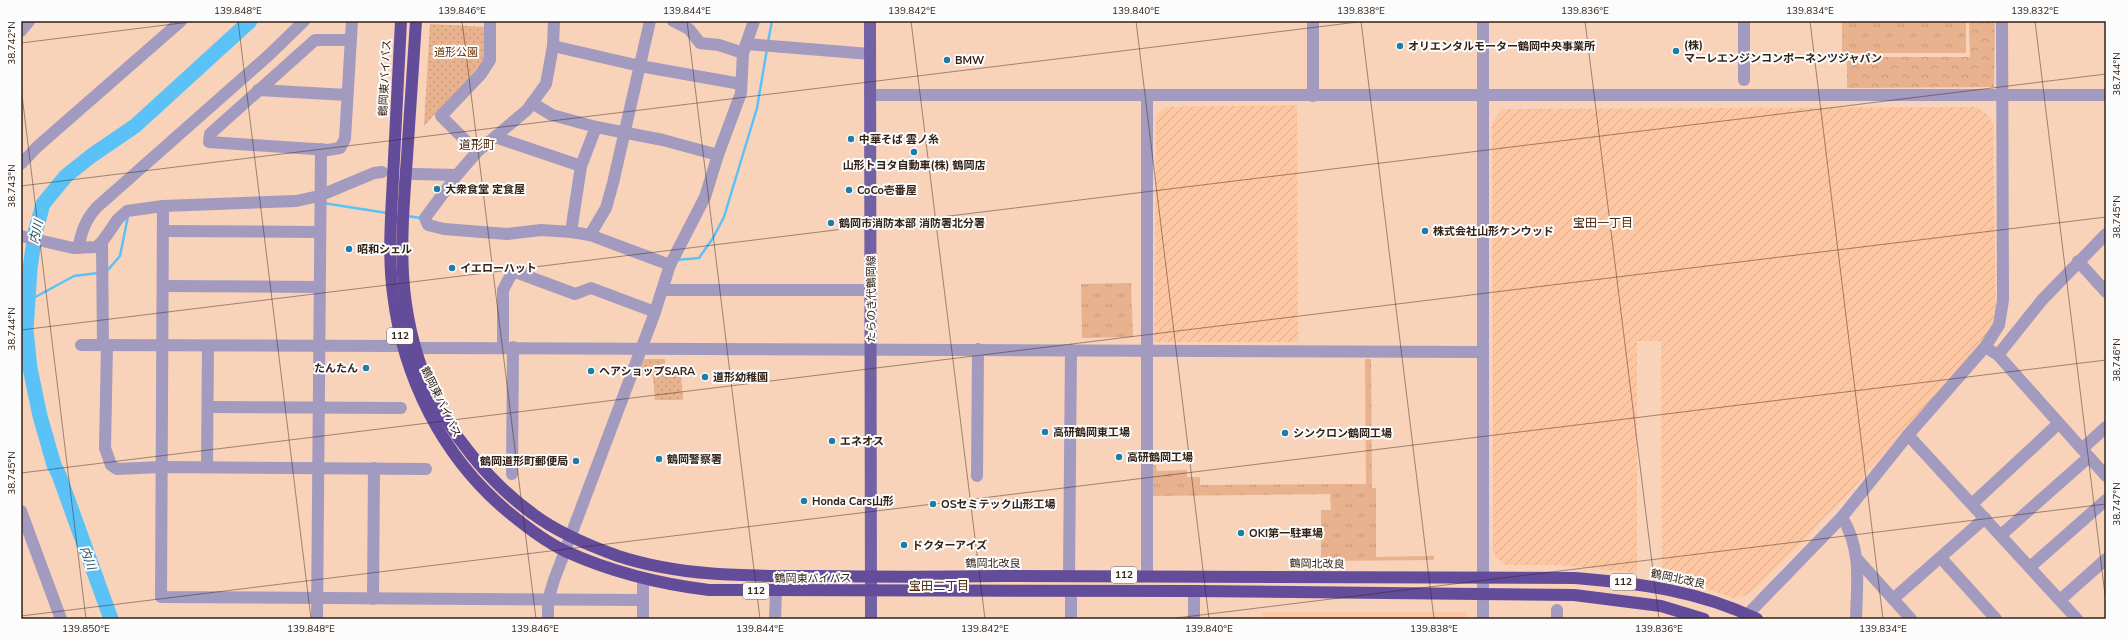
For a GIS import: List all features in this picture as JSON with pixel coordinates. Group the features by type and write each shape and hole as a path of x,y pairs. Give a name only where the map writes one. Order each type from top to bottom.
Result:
{"highway":[{"name":"鶴岡東バイパス","path":"401,21 390,248 392,293 402,346 422,398 438,432 454,456 490,497 527,528 565,551 643,579 709,590 776,592 871,591"},
{"name":"鶴岡東バイパス","path":"416,21 402,248 403,290 415,348 429,387 438,405 469,450 498,484 533,514 572,536 621,557 680,571 756,576 871,577"},
{"name":"鶴岡北改良","path":"871,577 1147,575 1575,578 1661,588 1708,599 1752,617"},
{"name":"112","path":"871,591 1194,591 1574,595 1661,606 1704,619"}],"main road":[{"name":"たらのき代鶴岡線","path":"870,21 871,619"}],"street":[{"path":"21,30 29,21"},
{"path":"21,164 38,146 181,21"},
{"path":"75,248 87,218 97,207 269,55 304,21"},
{"path":"351,40 315,40 210,134 209,142 336,150 343,145 348,95 351,40 352,21"},
{"path":"477,152 441,116 481,74 490,60 490,21"},
{"path":"554,21 553,46 546,84 527,110 477,152 457,175 425,218 428,225 444,229 507,234 541,230 590,235 670,265"},
{"path":"590,235 606,208 625,133 650,21"},
{"path":"673,21 689,30 700,43 744,48 870,54"},
{"path":"548,619 548,600 655,312 670,265 705,197 718,155 741,92 744,48 754,21"},
{"path":"1313,21 1313,96"},
{"path":"1483,21 1483,619"},
{"path":"1744,21 1744,80"},
{"path":"1752,617 1842,517 1908,435 1986,347 1999,325 2003,300 2002,21"},
{"path":"553,46 640,66 741,84"},
{"path":"258,90 348,95"},
{"path":"870,94 1147,96 2106,95"},
{"path":"1147,96 1147,575"},
{"path":"532,103 552,115 596,127 663,140 718,155"},
{"path":"571,232 581,166 596,127"},
{"path":"495,137 581,166"},
{"path":"316,619 318,287 321,149"},
{"path":"21,236 75,248 96,247 102,242 118,219 127,211 163,206 296,201 319,196 374,173 382,172"},
{"path":"414,174 457,175"},
{"path":"163,206 161,597 643,600"},
{"path":"163,231 319,232"},
{"path":"1998,355 2042,300 2078,261 2106,234"},
{"path":"102,242 105,345 105,448 109,461 117,469 162,467 426,469"},
{"path":"2078,261 2106,292"},
{"path":"512,474 508,347 503,290 513,271 575,294 591,288 655,312"},
{"path":"163,286 318,287"},
{"path":"662,290 871,290"},
{"path":"82,345 402,346"},
{"path":"207,467 208,346"},
{"path":"415,348 508,347 1482,352"},
{"path":"1986,347 1998,355 2106,476"},
{"path":"977,476 978,349"},
{"path":"1069,576 1070,350"},
{"path":"208,407 401,408"},
{"path":"1972,504 2058,424"},
{"path":"2001,535 2085,453 2106,427"},
{"path":"1908,435 2077,619"},
{"path":"373,599 374,468"},
{"path":"2030,567 2106,500"},
{"path":"21,511 60,619"},
{"path":"1842,517 1851,531 1857,559 1856,619"},
{"path":"1893,599 1985,518"},
{"path":"1941,558 1996,619"},
{"path":"1857,559 1912,619"},
{"path":"2060,600 2106,559"},
{"path":"643,579 643,619"},
{"path":"1194,591 1194,619"},
{"path":"775,619 776,592"},
{"path":"1071,592 1071,619"}],"shaded area":[{"path":"1297,105 1298,342 1154,342 1156,115 1166,107"},
{"path":"1976,107 1988,115 1993,123 1996,318 1983,344 1834,509 1753,591 1742,597 1733,598 1662,573 1661,341 1637,341 1637,573 1561,565 1505,565 1493,553 1492,123 1501,109"},
{"path":"1262,612 1467,612 1467,619 1262,619"}],"green space":[{"path":"1842,21 1966,21 1966,53 1842,53"},
{"path":"1969,21 1995,21 1994,87 1847,88 1847,57 1970,57"},
{"name":"道形公園","path":"430,24 486,27 486,56 478,68 424,126"},
{"path":"1131,283 1133,337 1082,338 1081,284"},
{"path":"644,359 665,359 665,374 681,373 683,400 655,400 653,376 637,376"},
{"path":"1365,359 1371,359 1372,488 1376,488 1376,557 1434,556 1434,560 1321,561 1321,510 1331,510 1330,494 1153,496 1152,465 1156,465 1157,471 1187,470 1187,477 1200,477 1200,485 1366,484"}],"waterway":[{"name":"内川","path":"111,619 59,475 54,465 40,416 30,368 26,330 30,269 35,233 43,204 66,176 91,156 135,126 250,21"},
{"path":"768,42 772,21"},
{"path":"676,260 699,258 713,238 724,217 757,108 767,49"},
{"path":"323,203 387,213"},
{"path":"107,271 120,256 128,216"},
{"path":"406,216 421,218"},
{"path":"28,301 74,276 98,273"}],"place":[{"name":"オリエンタルモーター鶴岡中央事業所","path":"1400,46"},
{"name":"(株) マーレエンジンコンポーネンツジャパン","path":"1676,51"},
{"name":"BMW","path":"947,60"},
{"name":"中華そば 雲ノ糸","path":"851,139"},
{"name":"山形トヨタ自動車(株) 鶴岡店","path":"914,152"},
{"name":"大衆食堂 定食屋","path":"437,189"},
{"name":"CoCo壱番屋","path":"849,190"},
{"name":"鶴岡市消防本部 消防署北分署","path":"831,223"},
{"name":"株式会社山形ケンウッド","path":"1425,231"},
{"name":"昭和シェル","path":"349,249"},
{"name":"イエローハット","path":"452,268"},
{"name":"たんたん","path":"366,368"},
{"name":"ヘアショップSARA","path":"591,371"},
{"name":"道形幼稚園","path":"705,377"},
{"name":"高研鶴岡東工場","path":"1045,432"},
{"name":"シンクロン鶴岡工場","path":"1285,433"},
{"name":"エネオス","path":"832,441"},
{"name":"高研鶴岡工場","path":"1119,457"},
{"name":"鶴岡警察署","path":"659,459"},
{"name":"鶴岡道形町郵便局","path":"576,461"},
{"name":"Honda Cars山形","path":"804,501"},
{"name":"OSセミテック山形工場","path":"933,504"},
{"name":"OKI第一駐車場","path":"1241,533"},
{"name":"ドクターアイズ","path":"904,545"}],"district":[{"name":"道形町","path":"477,145"},
{"name":"宝田一丁目","path":"1603,223"},
{"name":"宝田二丁目","path":"939,586"}]}
